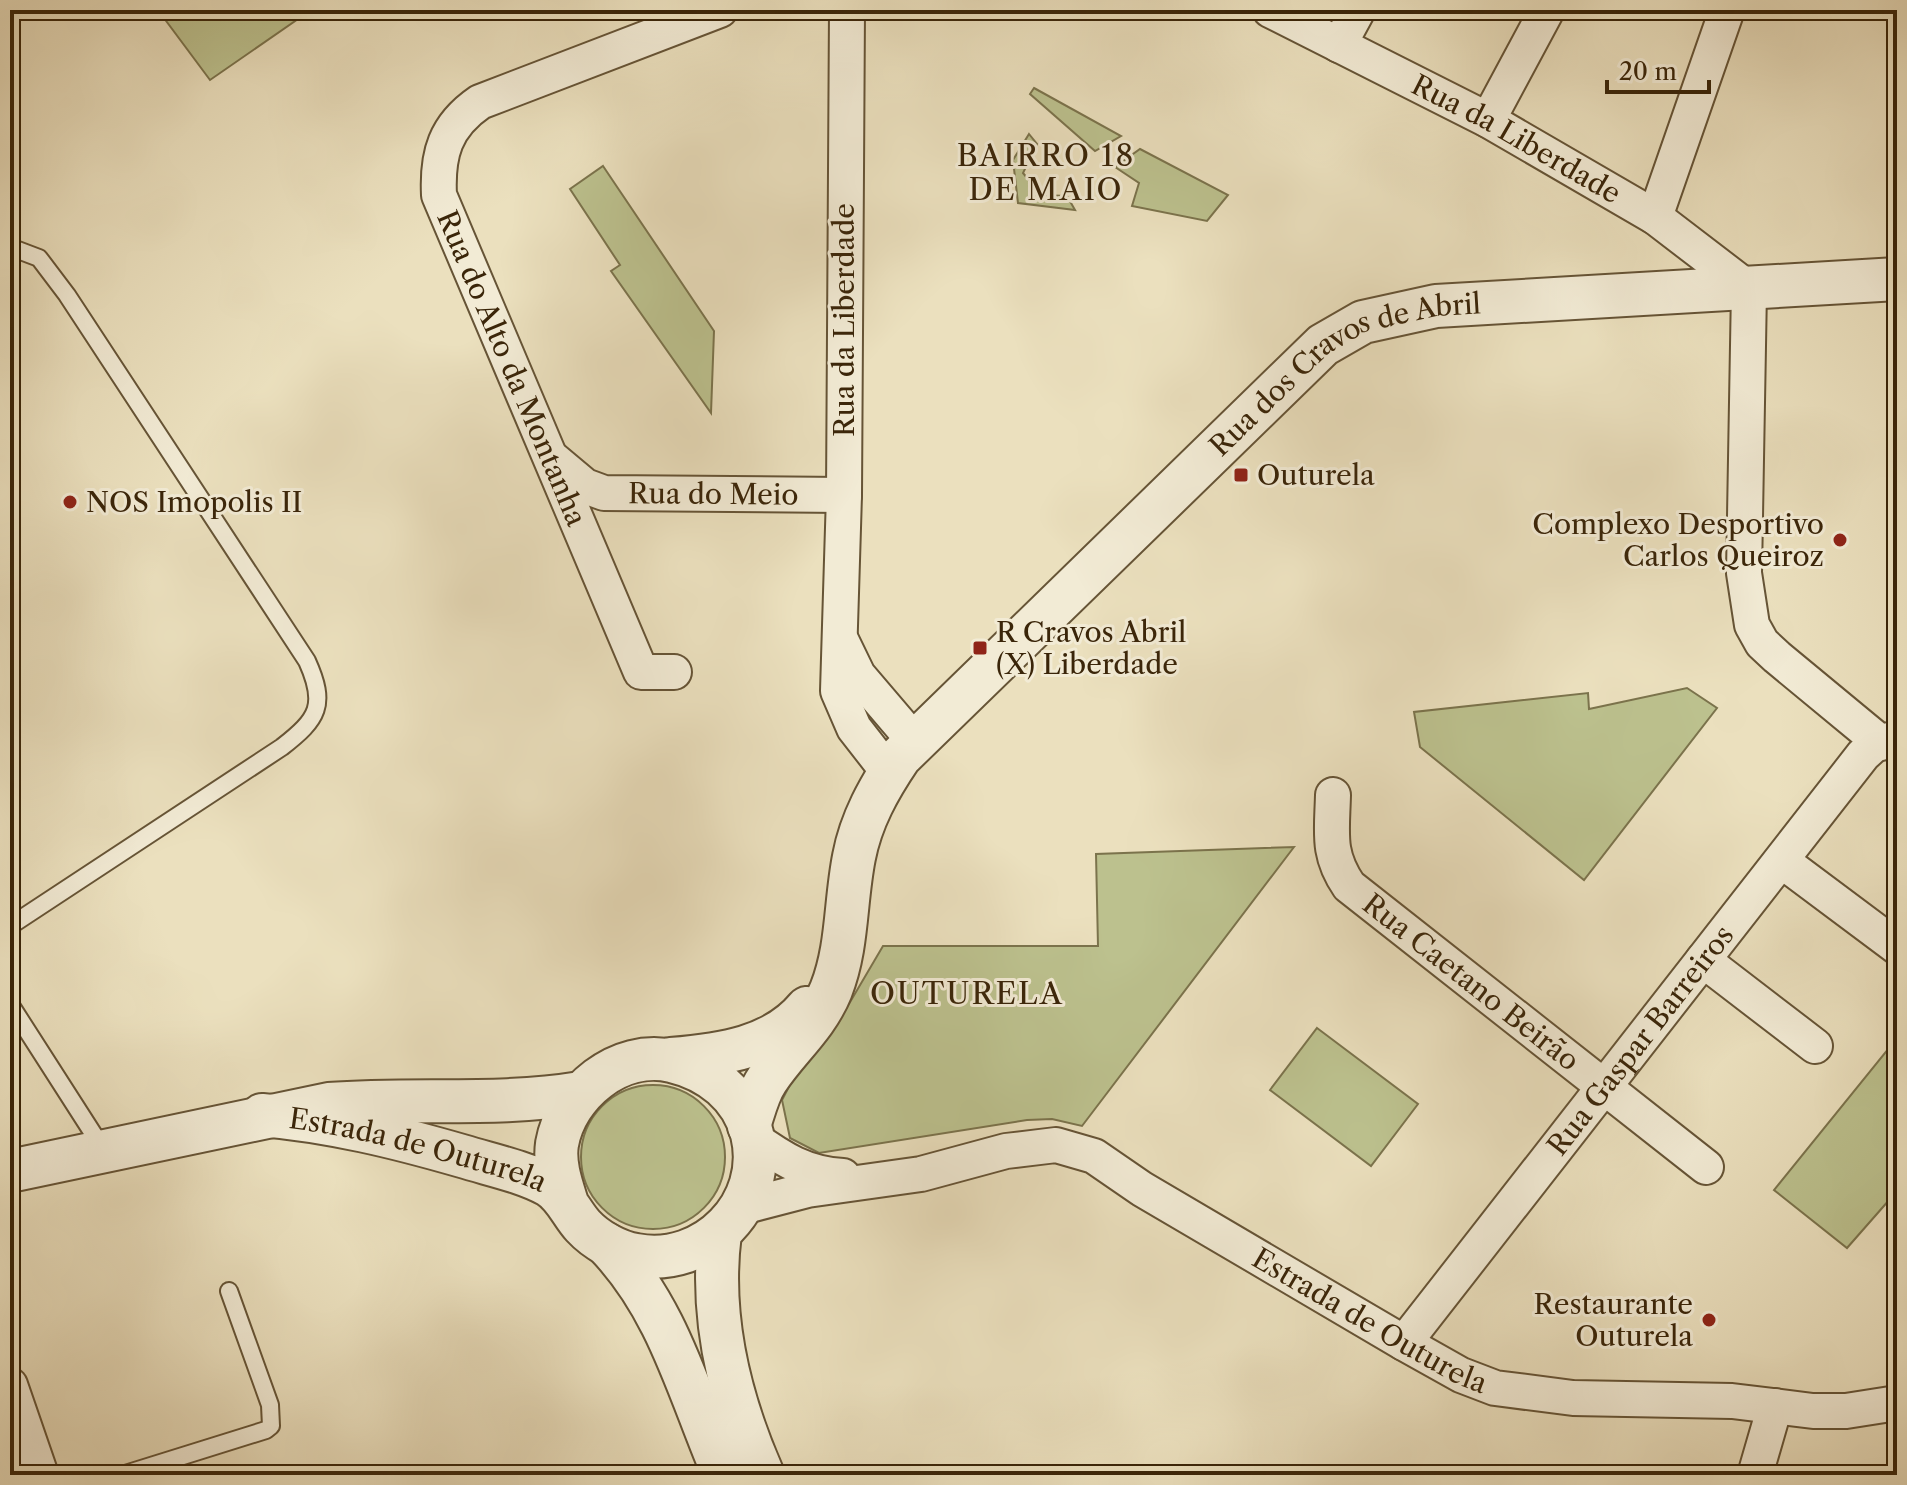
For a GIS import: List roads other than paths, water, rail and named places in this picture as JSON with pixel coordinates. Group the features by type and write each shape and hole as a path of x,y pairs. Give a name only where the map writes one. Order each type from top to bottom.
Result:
{"street":[{"name":"Rua do Alto da Montanha","path":"674,672 641,672 439,195 438,165 445,136 461,115 506,90 720,10"},
{"name":"Rua da Liberdade","path":"847,10 844,495 838,691 844,711 902,758"},
{"name":"Rua da Liberdade","path":"1270,10 1488,120 1655,217 1749,289"},
{"path":"1339,45 1358,10"},
{"path":"1488,120 1547,10"},
{"path":"1655,217 1727,10"},
{"name":"Rua dos Cravos de Abril","path":"902,758 1323,345 1341,333 1393,313 1436,306 1897,279"},
{"name":"Rua Gaspar Barreiros","path":"1404,1343 1863,755 1889,740 1777,657 1762,643 1752,625 1744,573 1749,289"},
{"name":"Rua do Meio","path":"548,454 585,486 620,493 844,495"},
{"path":"591,554 599,524 620,493"},
{"path":"763,1475 735,1409 726,1375 717,1286 731,1220 751,1185 751,1132 766,1081 814,1025 843,954 854,857 871,804 902,758"},
{"name":"Rua Caetano Beirão","path":"1333,795 1332,849 1336,866 1349,886 1706,1167"},
{"path":"1782,861 1897,947"},
{"path":"668,1060 749,1047 778,1032 804,1013 843,954"},
{"path":"1703,960 1815,1046"},
{"name":"Estrada de Outurela","path":"567,1203 558,1175 557,1146 565,1118 581,1093 606,1072 636,1061 668,1060 694,1067 718,1081 737,1101 751,1132 807,1170 875,1179"},
{"name":"Estrada de Outurela","path":"10,1171 262,1115 344,1102 528,1102 581,1093"},
{"name":"Estrada de Outurela","path":"262,1115 320,1121 407,1140 539,1181 553,1188 583,1227 606,1244 635,1255 665,1257 695,1250 731,1220 807,1190 921,1174 1032,1147 1056,1145 1076,1149 1112,1166 1142,1189 1404,1343 1461,1375 1495,1388 1573,1398 1732,1401 1846,1411 1897,1403"},
{"path":"606,1244 631,1270 668,1333 724,1475"},
{"path":"10,1385 41,1475"},
{"path":"1755,1475 1775,1406"}],"lane":[{"path":"10,247 39,258 67,295 307,661 316,681 318,699 308,727 282,747 10,926"},
{"path":"10,1004 103,1149"},
{"path":"122,1475 271,1426 270,1405 229,1291"}],"place":[{"name":"Outurela","path":"1241,475"},
{"name":"NOS Imopolis II","path":"70,502"},
{"name":"Complexo Desportivo Carlos Queiroz","path":"1840,540"},
{"name":"R Cravos Abril (X) Liberdade","path":"980,648"},
{"name":"Restaurante Outurela","path":"1709,1320"}],"district":[{"name":"BAIRRO 18 DE MAIO","path":"1046,172"},
{"name":"OUTURELA","path":"967,993"}]}
